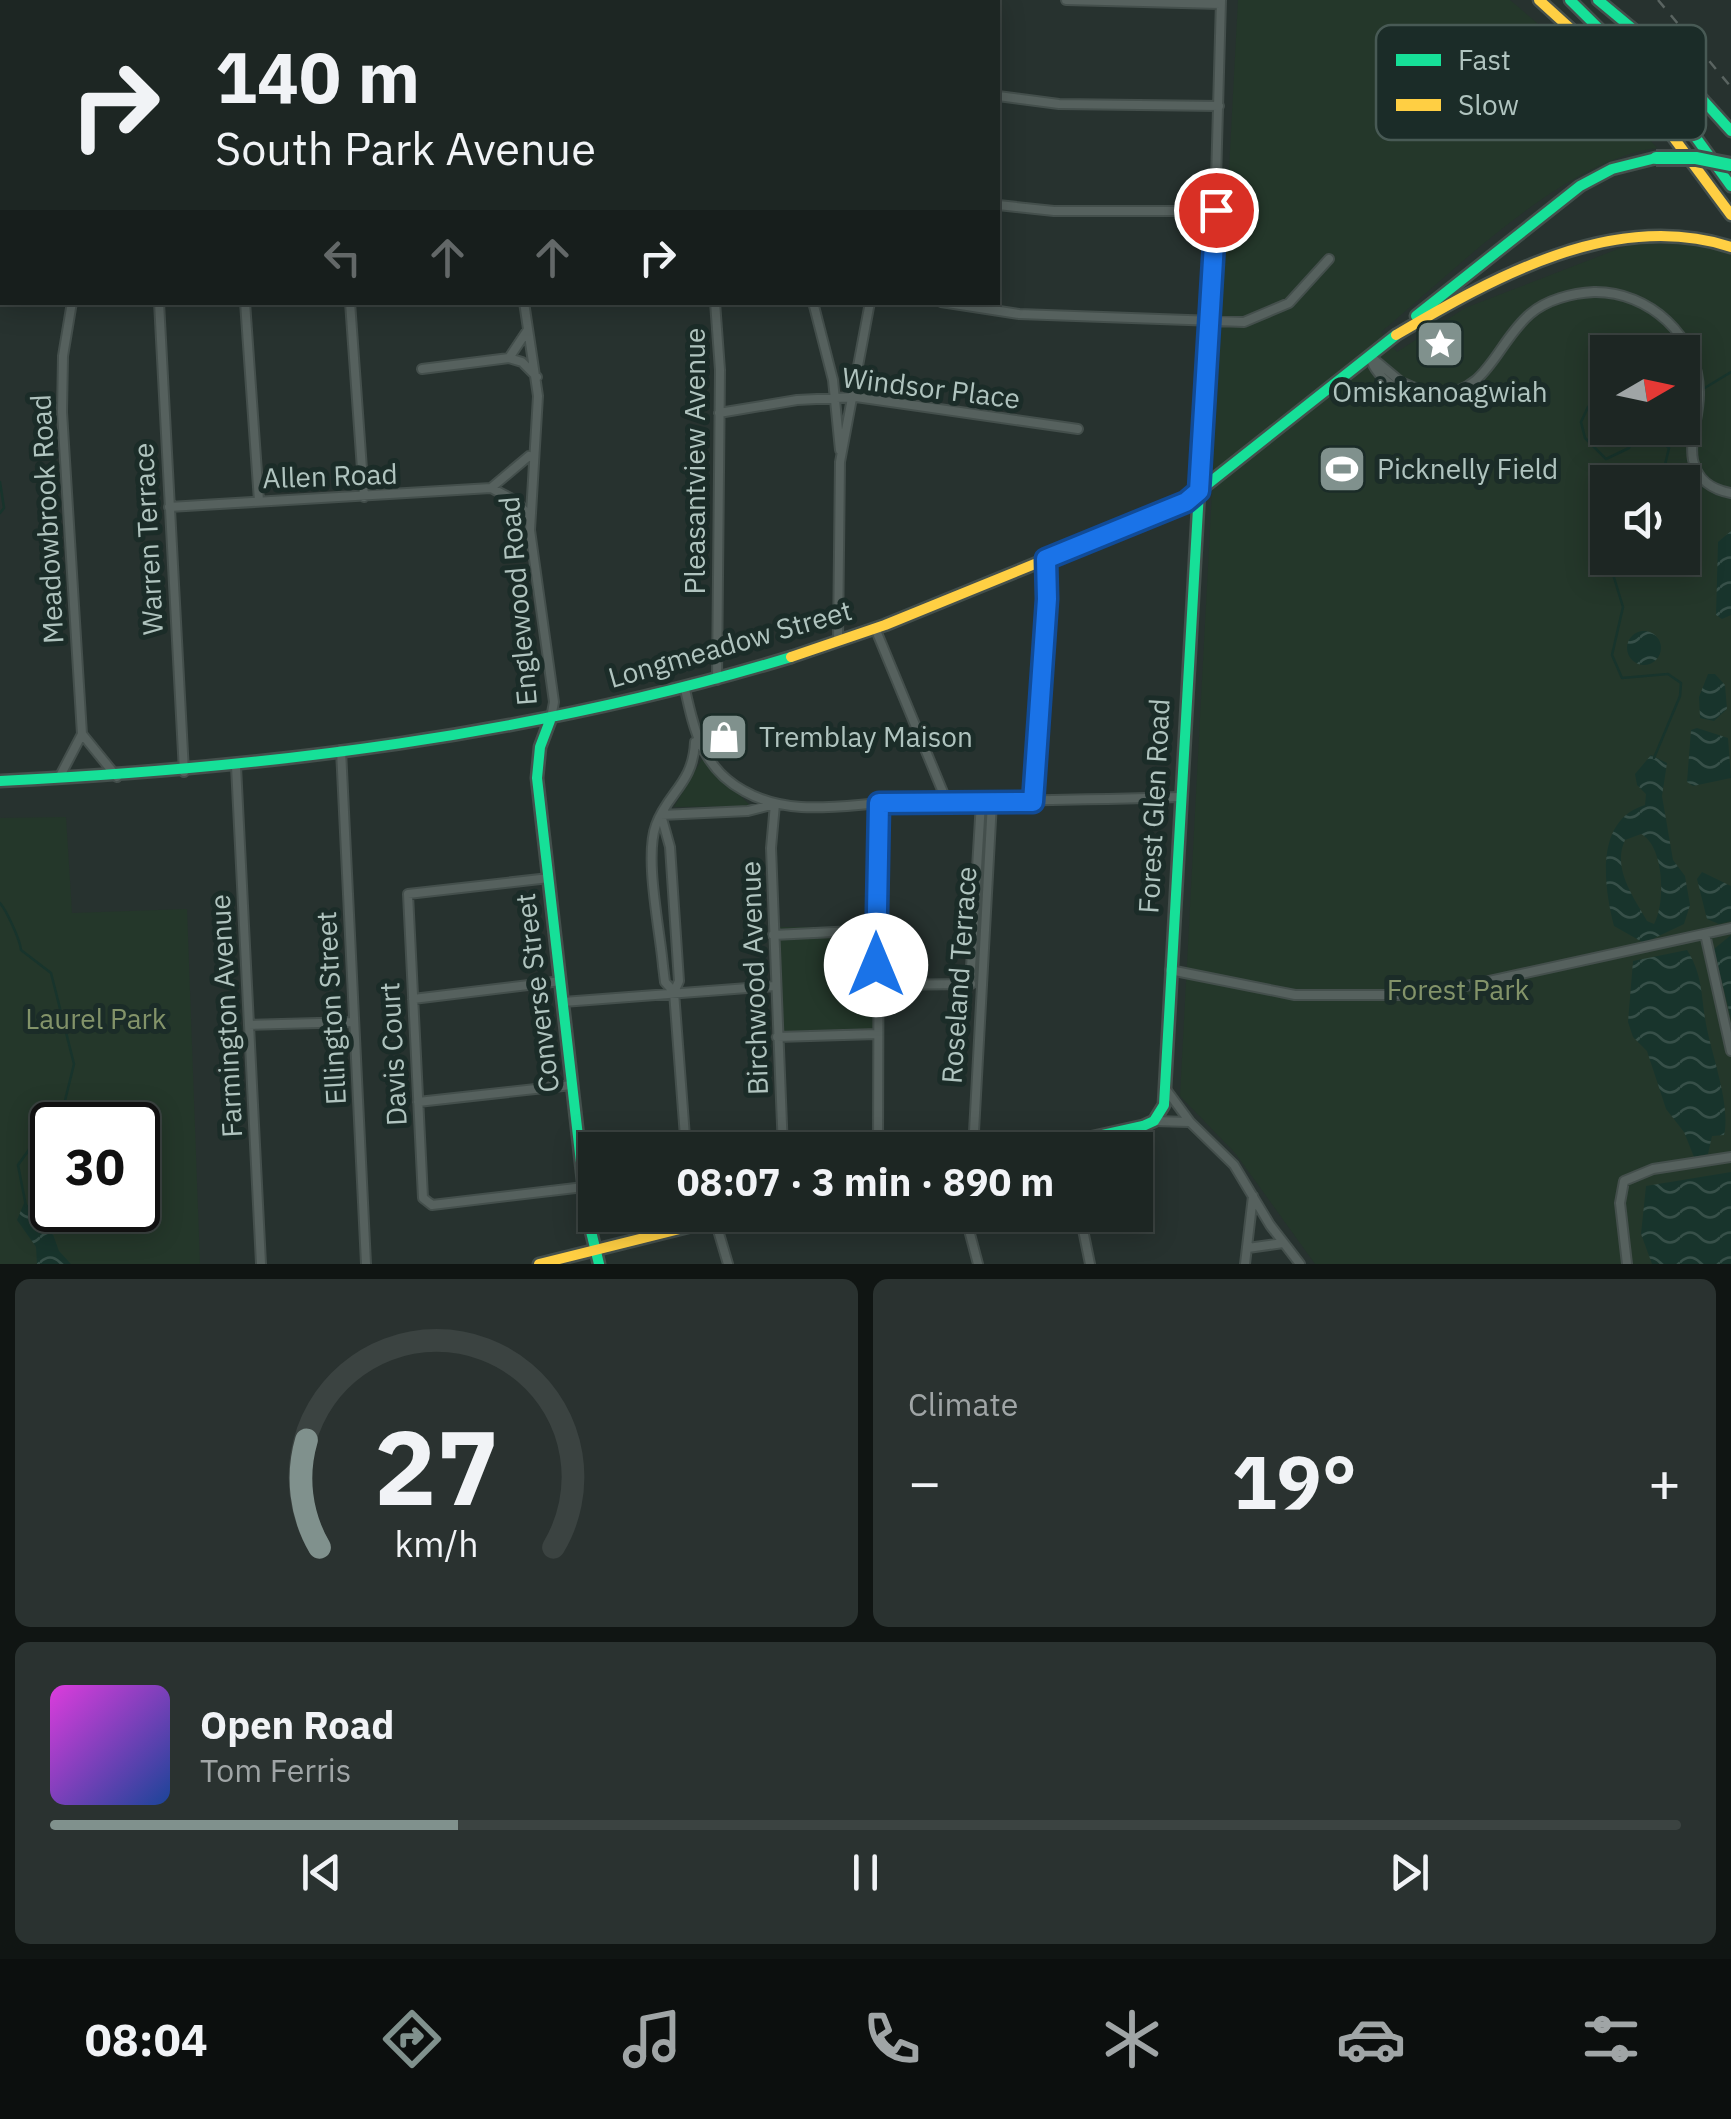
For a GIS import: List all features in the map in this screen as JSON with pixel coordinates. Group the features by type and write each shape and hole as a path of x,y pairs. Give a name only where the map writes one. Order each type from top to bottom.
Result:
{"main road":[{"path":"1539,0 1566,25"},
{"path":"1570,0 1595,25"},
{"path":"1598,0 1628,25"},
{"path":"1706,104 1731,131"},
{"path":"1675,140 1731,215"},
{"path":"1698,140 1731,186"},
{"path":"1396,335 1580,186 1612,169 1656,158 1696,158 1731,164"},
{"path":"1396,335 1481,286 1636,234 1681,230 1731,247"},
{"name":"Longmeadow Street","path":"0,782 118,778 236,766 551,718 717,680 875,628 1186,502 1396,335"},
{"name":"Forest Glen Road","path":"1154,1121 1164,1105 1199,491"},
{"name":"Converse Street","path":"551,718 537,766 578,1136"},
{"path":"1117,1132 1154,1121"},
{"name":"Converse Street","path":"591,1232 598,1264"},
{"path":"539,1264 651,1232"}],"street":[{"path":"1066,0 1220,2 1216,320 1199,491"},
{"path":"1000,96 1059,104 1219,106"},
{"path":"1000,204 1054,211 1216,210"},
{"path":"961,305 1019,314 1250,321 1276,311 1301,292 1328,259"},
{"path":"1370,356 1376,371 1399,390 1431,395 1455,393 1478,380 1537,309 1587,292 1620,296 1655,310 1685,343 1698,377 1694,463 1708,484 1731,493"},
{"name":"Meadowbrook Road","path":"72,305 63,356 62,412 82,734"},
{"name":"Warren Terrace","path":"159,305 184,772"},
{"path":"246,305 259,501"},
{"path":"350,305 364,498"},
{"name":"Englewood Road","path":"525,305 537,377 538,426 531,453 530,516 554,702 551,718"},
{"name":"Pleasantview Avenue","path":"715,305 719,414 717,680"},
{"path":"813,305 835,398 840,462 838,641"},
{"path":"840,462 870,305"},
{"path":"508,358 522,344 529,325"},
{"path":"422,368 508,358 525,364 537,377"},
{"name":"Windsor Place","path":"719,414 855,397 1078,429"},
{"path":"530,516 516,501 492,488 526,463 531,453"},
{"name":"Allen Road","path":"169,506 492,488"},
{"path":"1033,802 1047,599 1046,559"},
{"path":"875,628 947,802"},
{"path":"674,992 665,982 654,832 660,815 687,780 695,738 685,689"},
{"path":"59,780 65,760 82,734 108,760 118,778"},
{"path":"695,738 732,784 776,804 814,809 879,803 1180,798"},
{"name":"Ellington Street","path":"341,750 366,1264"},
{"name":"Farmington Avenue","path":"236,766 261,1264"},
{"path":"876,985 975,984 981,802"},
{"name":"Roseland Terrace","path":"973,1132 975,984 992,802"},
{"path":"878,1132 879,803"},
{"path":"660,815 748,812 776,804"},
{"name":"Birchwood Avenue","path":"776,804 772,814 774,986 782,1132"},
{"path":"660,815 670,847 679,981 674,992 685,1132"},
{"name":"Davis Court","path":"549,878 408,894 423,1198 432,1206 578,1189"},
{"path":"1170,970 1285,994 1425,995 1731,928"},
{"path":"774,935 876,930"},
{"path":"1705,934 1731,1051"},
{"path":"413,998 561,981"},
{"path":"563,1002 774,986"},
{"path":"249,1025 354,1022"},
{"path":"777,1036 877,1034"},
{"path":"418,1102 572,1084"},
{"path":"1165,1088 1190,1122 1234,1165 1300,1264"},
{"path":"1154,1121 1190,1122"},
{"path":"1627,1264 1620,1203 1624,1181 1652,1169 1731,1157"},
{"path":"1245,1264 1252,1196"},
{"path":"719,1232 728,1264"},
{"path":"970,1232 978,1264"},
{"path":"1083,1232 1090,1264"},
{"path":"1248,1248 1283,1243"}],"green space":[{"name":"Forest Park","path":"1238,0 1510,0 1539,25 1376,25 1376,140 1650,140 1657,148 1621,157 1547,196 1476,250 1381,332 1397,352 1465,308 1636,242 1680,237 1731,255 1731,1264 1315,1264 1235,1153 1180,1096"},
{"path":"702,759 751,806 674,807"},
{"name":"Laurel Park","path":"66,817 72,913 187,909 200,1264 0,1264 0,818"},
{"path":"778,927 870,927 887,979 879,1031 784,1035 773,969"}],"water":[{"path":"1731,531 1731,615 1722,619 1716,615 1718,542"},
{"path":"1644,631 1656,636 1661,648 1656,660 1644,665 1632,660 1627,648 1632,636"},
{"path":"1708,674 1715,674 1725,685 1727,709 1714,721 1700,718 1699,697"},
{"path":"1697,728 1728,738 1731,778 1693,786 1687,782 1691,730"},
{"path":"1651,755 1667,763 1662,796 1673,860 1685,876 1690,905 1684,924 1644,943 1614,926 1606,875 1610,840 1617,825 1645,805 1646,794 1637,785 1635,774","holes":["1641,834 1649,840 1661,875 1654,924 1647,921 1630,892 1621,861 1625,840"]},
{"path":"1702,872 1731,886 1731,921 1719,924 1707,919 1697,879"},
{"path":"1731,935 1731,1019 1714,949"},
{"path":"1687,950 1699,977 1725,1123 1724,1135 1712,1136 1708,1154 1694,1157 1684,1132 1666,1109 1647,1051 1633,1037 1628,1022 1633,961"},
{"path":"1731,1172 1731,1264 1652,1264 1641,1234 1646,1186"},
{"path":"24,1203 30,1206 30,1232 52,1232 59,1251 71,1264 37,1264 36,1247 17,1220"}],"waterway":[{"path":"1703,389 1731,372"},
{"path":"1590,406 1581,422 1590,443"},
{"path":"1592,445 1606,459 1630,445"},
{"path":"1665,465 1669,448 1666,445"},
{"path":"0,482 4,508 0,513"},
{"path":"1613,575 1623,607 1612,655 1622,678 1668,674 1681,683 1680,696 1654,758"},
{"path":"0,903 21,950 51,973 74,1064 65,1102"},
{"path":"26,1206 18,1165 30,1148"}],"railway":[{"path":"1658,0 1679,25"},
{"path":"1706,57 1731,87"}],"traffic: fast":[{"path":"1570,0 1595,25"},
{"path":"1598,0 1628,25"},
{"path":"1706,103 1731,131"},
{"path":"1698,140 1731,186"},
{"path":"1416,316 1580,186 1612,169 1656,158"},
{"path":"1656,158 1696,158 1731,165"},
{"path":"1123,528 1185,502 1396,335"},
{"path":"1116,1132 1154,1121 1164,1105 1199,491"},
{"path":"0,781 200,767 400,743 597,707 791,657"},
{"path":"551,718 540,747 537,778 587,1215 599,1264"}],"traffic: slow":[{"path":"1539,0 1566,25"},
{"path":"1675,140 1731,215"},
{"path":"1396,335 1514,272 1600,243 1687,237 1731,247"},
{"path":"791,657 885,625 1123,528"},
{"path":"539,1264 668,1232"}],"place":[{"name":"Omiskanoagwiah","path":"1440,344"},
{"name":"Picknelly Field","path":"1342,469"},
{"name":"Tremblay Maison","path":"724,737"}],"route":[{"path":"876,965 879,803 1033,802 1047,599 1046,559 1186,502 1199,491 1216,210"}]}
